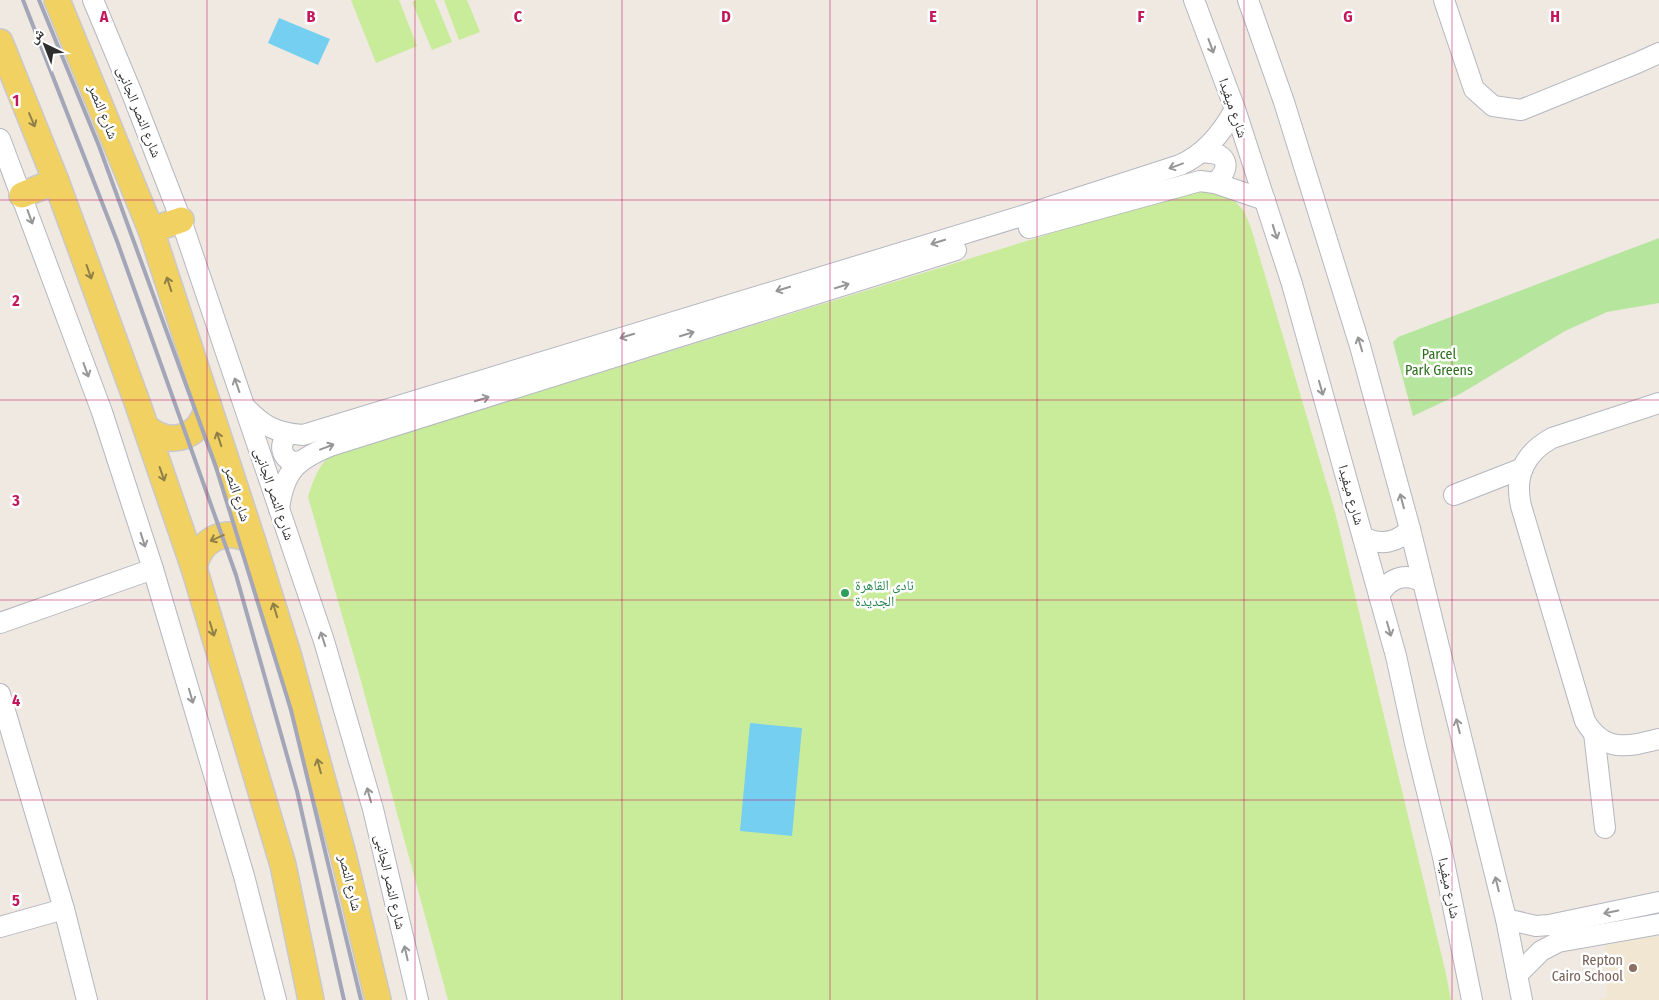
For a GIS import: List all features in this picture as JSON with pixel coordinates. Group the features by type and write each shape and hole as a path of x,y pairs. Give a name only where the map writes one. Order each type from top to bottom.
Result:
{"main road":[{"name":"شارع النصر","path":"57,0 151,230 254,542 288,654 343,854 378,1000"},
{"path":"0,42 56,181 146,427 194,568 283,865 311,1000"},
{"path":"22,195 56,181"},
{"path":"151,230 181,220"},
{"path":"146,427 160,437 176,438 184,436 198,427 203,420 208,404"},
{"path":"194,568 203,546 216,538 232,534 254,542"}],"street":[{"name":"شارع النصر الجانبى","path":"93,0 181,220 324,641 373,809 418,1000"},
{"name":"شارع ميفيدا","path":"1194,0 1235,109 1292,284 1380,596 1443,857 1472,1000"},
{"path":"1248,0 1284,102 1360,346 1410,529 1506,919 1522,1000"},
{"path":"1444,0 1474,89 1494,106 1521,110 1659,53"},
{"path":"245,407 257,420 272,429 303,435 1016,218 1180,165 1202,152 1226,125 1235,109"},
{"path":"0,139 102,412 152,569 244,876 276,1000"},
{"path":"1202,152 1218,154 1224,159 1225,173 1216,183"},
{"path":"279,509 282,491 289,474 310,454 330,446 1046,222 1187,184 1200,181 1216,183 1265,200"},
{"path":"1659,402 1552,438 1534,450 1523,468 1518,487 1521,506 1585,721 1594,733 1606,742 1632,746 1659,739"},
{"path":"290,434 283,440 282,450 287,459 296,462 301,461"},
{"path":"1454,495 1523,468"},
{"path":"1363,537 1370,541 1384,542 1399,538 1410,529"},
{"path":"0,623 152,569"},
{"path":"1380,596 1388,584 1401,577 1409,576 1423,582"},
{"path":"0,694 64,909 87,1000"},
{"path":"1594,733 1605,828"},
{"path":"1506,919 1536,926 1549,925 1659,902"},
{"path":"0,927 64,909"},
{"path":"1517,975 1541,951 1558,942 1659,924"}],"shaded area":[{"name":"Repton Cairo School","path":"1659,935 1659,1000 1598,1000 1607,996 1606,940"}],"green space":[{"path":"351,0 399,0 417,46 376,63"},
{"path":"417,0 435,0 452,42 432,50 412,2"},
{"path":"444,0 467,0 480,32 459,40"},
{"name":"نادى القاهرة الجديدة","path":"1195,189 1231,197 1244,211 1251,228 1335,512 1451,1000 448,1000 359,674 308,497 317,473 328,457 345,448 402,434"},
{"name":"Parcel Park Greens","path":"1659,238 1659,303 1607,312 1565,331 1460,394 1413,416 1393,342 1398,337"}],"water":[{"path":"279,18 330,39 318,65 268,43"},
{"path":"750,723 802,728 792,836 740,831"}],"railway":[{"path":"23,0 117,241 236,575 297,791 344,1000"},
{"path":"39,0 99,146 216,467 291,710 361,1000"}],"place":[{"name":"نادى القاهرة الجديدة","path":"845,593"},
{"name":"Repton Cairo School","path":"1633,968"}]}
